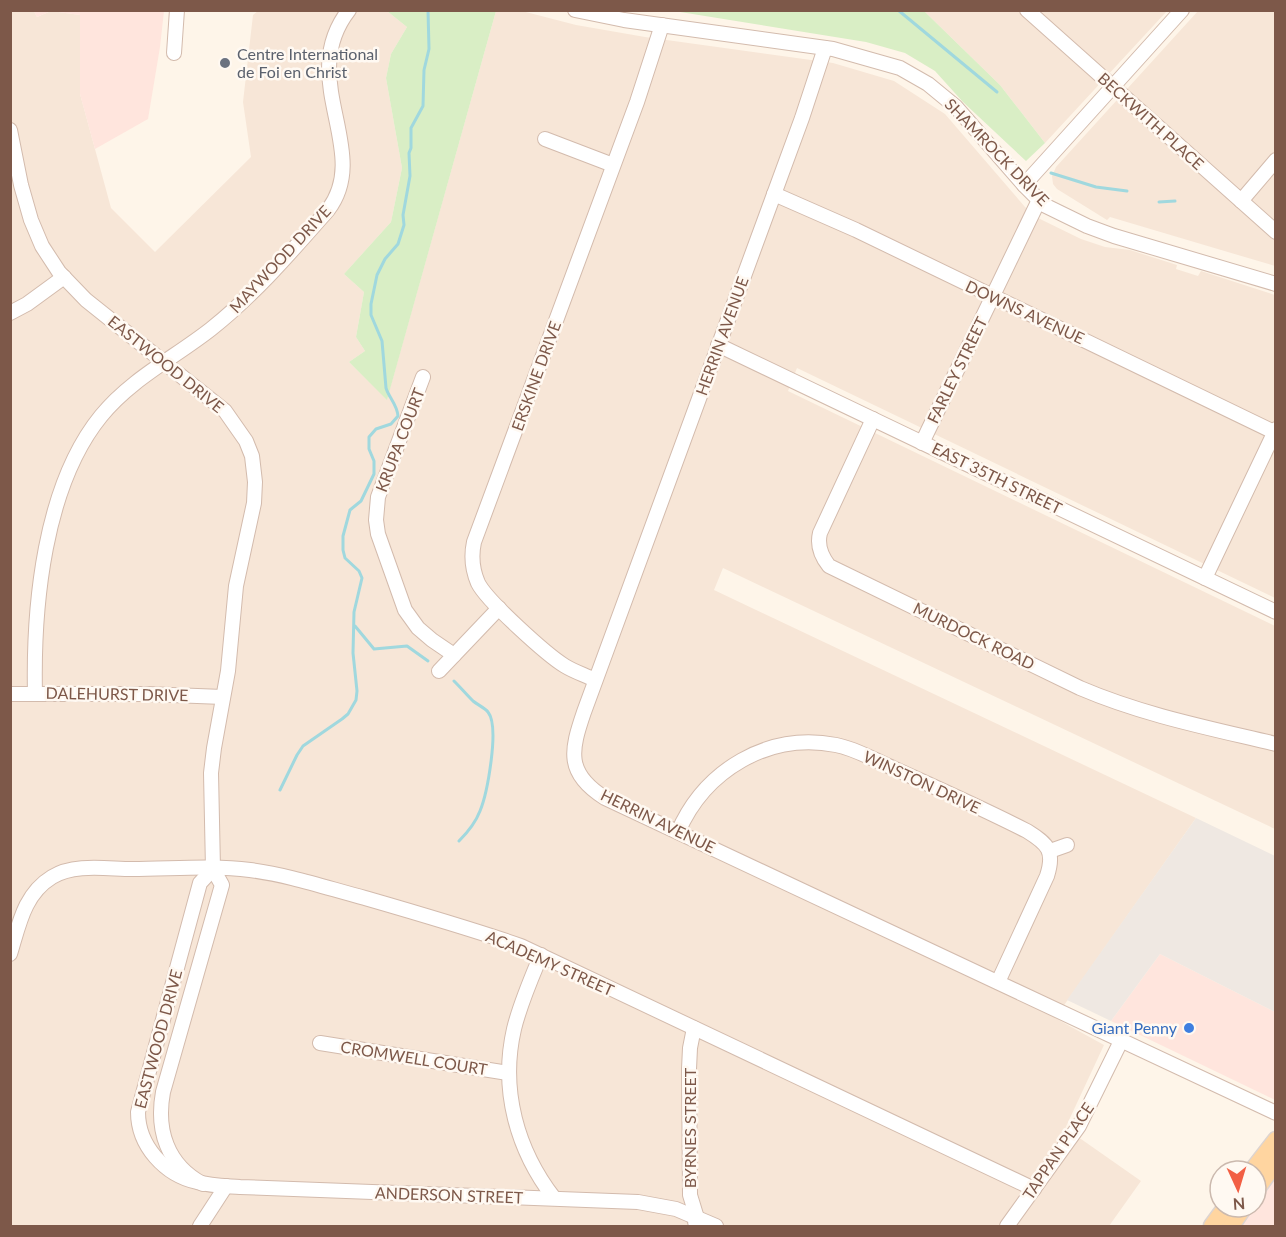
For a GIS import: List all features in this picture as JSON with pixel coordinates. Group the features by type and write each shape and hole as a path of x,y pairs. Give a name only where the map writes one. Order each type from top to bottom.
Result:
{"main road":[{"path":"1261,1159 1275,1140"}],"street":[{"path":"174,53 177,10"},
{"name":"MAYWOOD DRIVE","path":"35,694 35,642 44,563 52,522 80,448 100,416 135,384 211,329 242,303 328,210 338,195 343,160 328,65 333,36 349,10"},
{"name":"SHAMROCK DRIVE","path":"575,10 662,26 825,48 900,68 928,84 956,107 1024,185 1039,200 1065,216 1114,236 1275,284"},
{"name":"BECKWITH PLACE","path":"1027,10 1275,232"},
{"path":"1024,185 1182,10"},
{"name":"ERSKINE DRIVE","path":"595,680 564,666 499,608 483,591 475,575 472,553 474,542 637,102 662,26"},
{"name":"HERRIN AVENUE","path":"825,48 774,194 595,680 574,742 573,753 579,772 589,786 600,794 1275,1113"},
{"name":"EASTWOOD DRIVE","path":"11,138 31,220 42,246 64,277 86,300 225,411 246,441 254,465 254,503 236,586 228,671 212,773 213,869 222,885 160,1113 163,1135 173,1159 183,1170 203,1184"},
{"path":"545,139 613,165"},
{"path":"1241,201 1275,160"},
{"name":"DOWNS AVENUE","path":"774,194 855,230 1275,431"},
{"name":"FARLEY STREET","path":"922,443 1039,200"},
{"path":"10,313 27,304 64,277"},
{"name":"EAST 35TH STREET","path":"718,345 1275,612"},
{"name":"KRUPA COURT","path":"423,378 378,497 376,520 378,534 405,610 418,628 454,655"},
{"name":"MURDOCK ROAD","path":"873,419 820,532 819,544 822,556 829,566 1080,688 1114,702 1173,720 1275,744"},
{"path":"1205,578 1275,431"},
{"path":"439,671 499,608"},
{"name":"DALEHURST DRIVE","path":"10,693 223,697"},
{"name":"WINSTON DRIVE","path":"678,832 684,818 700,794 735,763 769,748 813,742 850,749 918,780 1027,831 1041,840 1050,851"},
{"path":"998,982 1047,876 1050,851 1067,845"},
{"name":"ACADEMY STREET","path":"10,954 29,898 54,875 67,871 90,869 247,870 293,878 465,927 521,946 1034,1189"},
{"name":"EASTWOOD DRIVE","path":"213,869 200,883 138,1112 138,1124 142,1136 161,1164 183,1178 203,1184 226,1186"},
{"path":"541,956 514,1027 508,1073 519,1137 554,1198"},
{"name":"BYRNES STREET","path":"694,1028 689,1070 690,1195 695,1222"},
{"name":"TAPPAN PLACE","path":"1007,1227 1087,1113 1121,1041"},
{"name":"CROMWELL COURT","path":"320,1043 508,1073"},
{"path":"201,1227 226,1186"},
{"name":"ANDERSON STREET","path":"226,1186 654,1204 676,1209 695,1222 716,1227"}],"shaded area":[{"path":"259,10 387,11 407,27 391,54 386,78 402,168 391,222 344,274 364,292 356,337 365,351 349,362 387,399 496,11 522,11 576,25 645,37 833,63 894,81 945,114 1025,207 1038,218 1081,239 1105,247 1130,250 1177,265 1176,269 1198,276 1201,271 1275,295 1275,598 797,368 788,391 1275,626 1275,829 723,568 714,590 1196,818 1055,1018 1104,1045 1063,1133 1081,1139 1141,1181 1109,1226 11,1226 10,11 34,11 37,17 51,11 80,15 80,94 111,208 155,252 251,157 243,102 253,15"},
{"path":"34,11 51,11 37,17"},
{"path":"51,11 164,11 148,119 95,149 80,94 80,15"},
{"path":"924,11 1167,11 1045,143 1000,85"},
{"path":"1198,11 1275,11 1275,266 1110,217 1107,220 1057,189 1053,184 1052,176 1056,167"},
{"path":"1196,818 1275,856 1275,1012 1160,954 1111,1021 1067,1000"},
{"path":"1160,954 1275,1012 1275,1100 1111,1021"},
{"path":"1275,1164 1275,1226 1227,1226 1233,1219 1268,1219 1268,1173"}],"green space":[{"path":"387,11 496,11 387,400 349,362 365,351 356,337 364,292 344,274 391,222 402,168 386,78 391,54 407,27"},
{"path":"674,11 924,11 1000,85 1045,143 1026,161 963,102 935,71 905,53 866,42"}],"waterway":[{"path":"280,790 303,746 348,714 356,700 353,653 354,612 362,578 359,571 345,558 343,536 350,510 361,501 374,474 369,437 376,429 391,424 398,416 386,388 382,341 371,315 371,304 377,275 385,259 398,244 404,225 403,215 410,176 411,128 423,106 424,70 429,49 428,10"},
{"path":"898,10 997,92"},
{"path":"1051,173 1096,187 1127,191"},
{"path":"1159,202 1175,201"},
{"path":"355,626 374,649 407,646 428,661"},
{"path":"454,681 473,701 488,712 493,731 489,776 483,802 474,824 459,841"}],"place":[{"name":"Centre International de Foi en Christ","path":"225,63"},
{"name":"Giant Penny","path":"1189,1028"}]}
